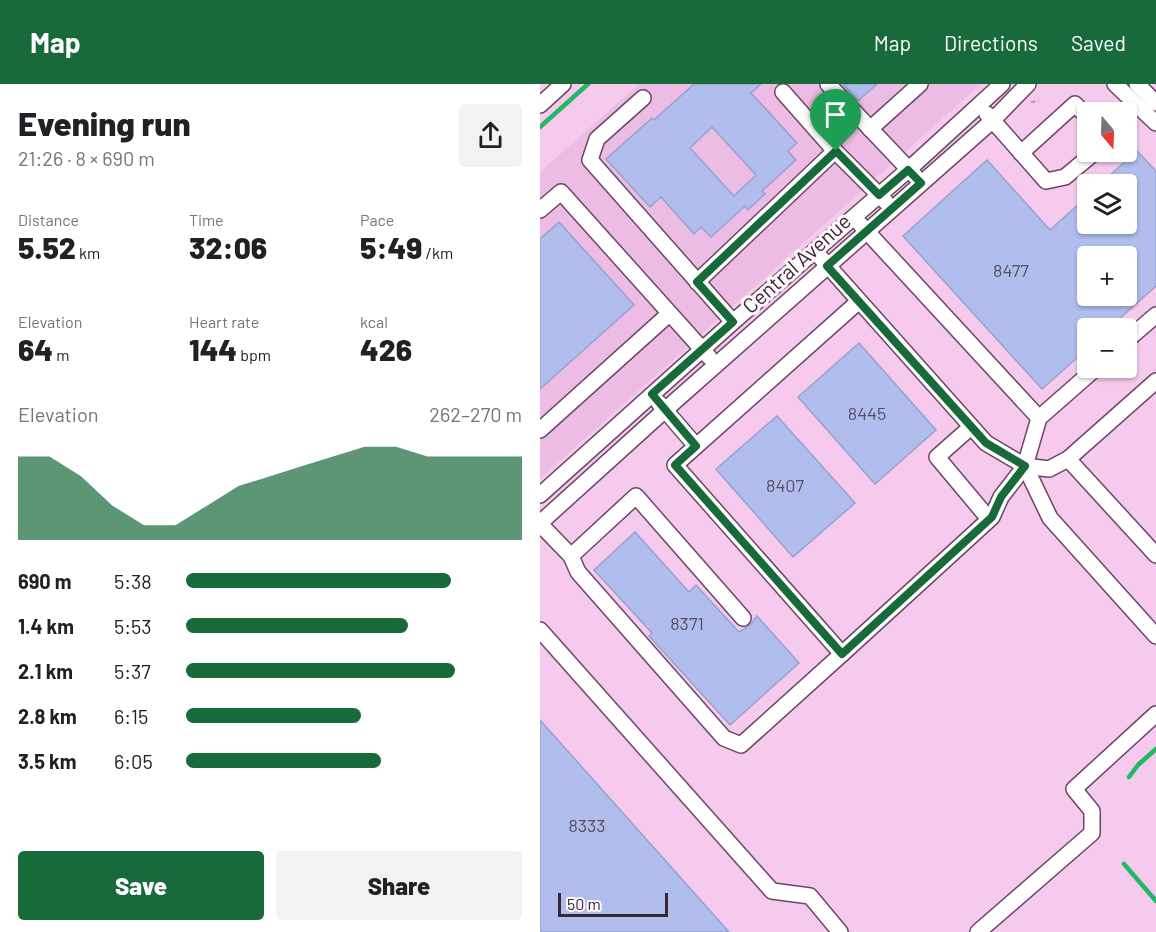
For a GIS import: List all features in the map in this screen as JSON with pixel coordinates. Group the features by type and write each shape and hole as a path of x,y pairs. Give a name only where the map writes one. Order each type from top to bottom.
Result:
{"street":[{"path":"540,105 563,84"},
{"path":"828,84 921,183"},
{"path":"870,129 920,84"},
{"name":"Central Avenue","path":"540,495 1002,84"},
{"name":"Central Avenue","path":"540,524 716,364 992,121 1028,84"},
{"path":"1115,84 1156,123"},
{"path":"1137,84 1156,103"},
{"path":"783,92 891,209"},
{"path":"643,98 597,139 590,160 733,322"},
{"path":"1021,153 1075,104 1077,106"},
{"path":"979,105 1046,181 1065,177 1083,162"},
{"path":"697,282 836,151"},
{"path":"540,210 561,192 716,364"},
{"path":"854,217 1039,418"},
{"path":"814,251 986,443 1025,466 1049,469 1068,459 1156,381"},
{"path":"842,654 675,465 858,302"},
{"path":"540,430 669,314"},
{"path":"1137,331 1156,315"},
{"path":"540,524 571,556 578,572 724,738 741,745 989,519 1001,497 1025,466 1039,418 1085,378"},
{"path":"652,394 696,446"},
{"path":"971,427 937,457 989,519"},
{"path":"1068,459 1156,555"},
{"path":"1025,466 1050,518 1156,636"},
{"path":"571,556 636,496 743,618"},
{"path":"540,630 772,891 810,896 840,932"},
{"path":"978,932 1092,833 1092,811 1074,789 1156,714"}],"shaded area":[{"path":"639,84 981,84 540,479 540,172"}],"building":[{"path":"694,84 761,84 751,93 797,143 788,151 796,160 762,191 765,194 748,210 745,206 711,237 701,227 694,234 661,197 650,207 606,159 652,118 654,120","holes":["712,127 756,175 734,196 690,148"]},
{"path":"843,84 877,84 858,101"},
{"path":"1137,151 1156,171 1156,286 1137,303 1137,246 1077,246 1077,306 1134,306 1120,318 1077,318 1077,358 1042,389 903,236 987,160 1050,230 1077,206 1077,234 1137,234 1137,174 1111,174 1125,162 1137,162"},
{"path":"559,222 634,305 540,389 540,239"},
{"path":"859,343 936,430 875,484 798,397"},
{"path":"777,416 855,503 793,557 716,469"},
{"path":"635,532 689,592 696,585 739,632 750,625 757,616 799,663 730,725 649,636 652,633 594,570"},
{"path":"540,720 729,932 540,932"}],"waterway":[{"path":"540,127 588,84"},
{"path":"1129,777 1138,765 1156,749"},
{"path":"1124,864 1156,901"}],"route":[{"path":"836,151 879,195 908,170 921,183 827,266 986,443 1025,466 1001,497 992,517 842,654 675,465 696,446 652,394 733,322 697,282 836,151"}]}
